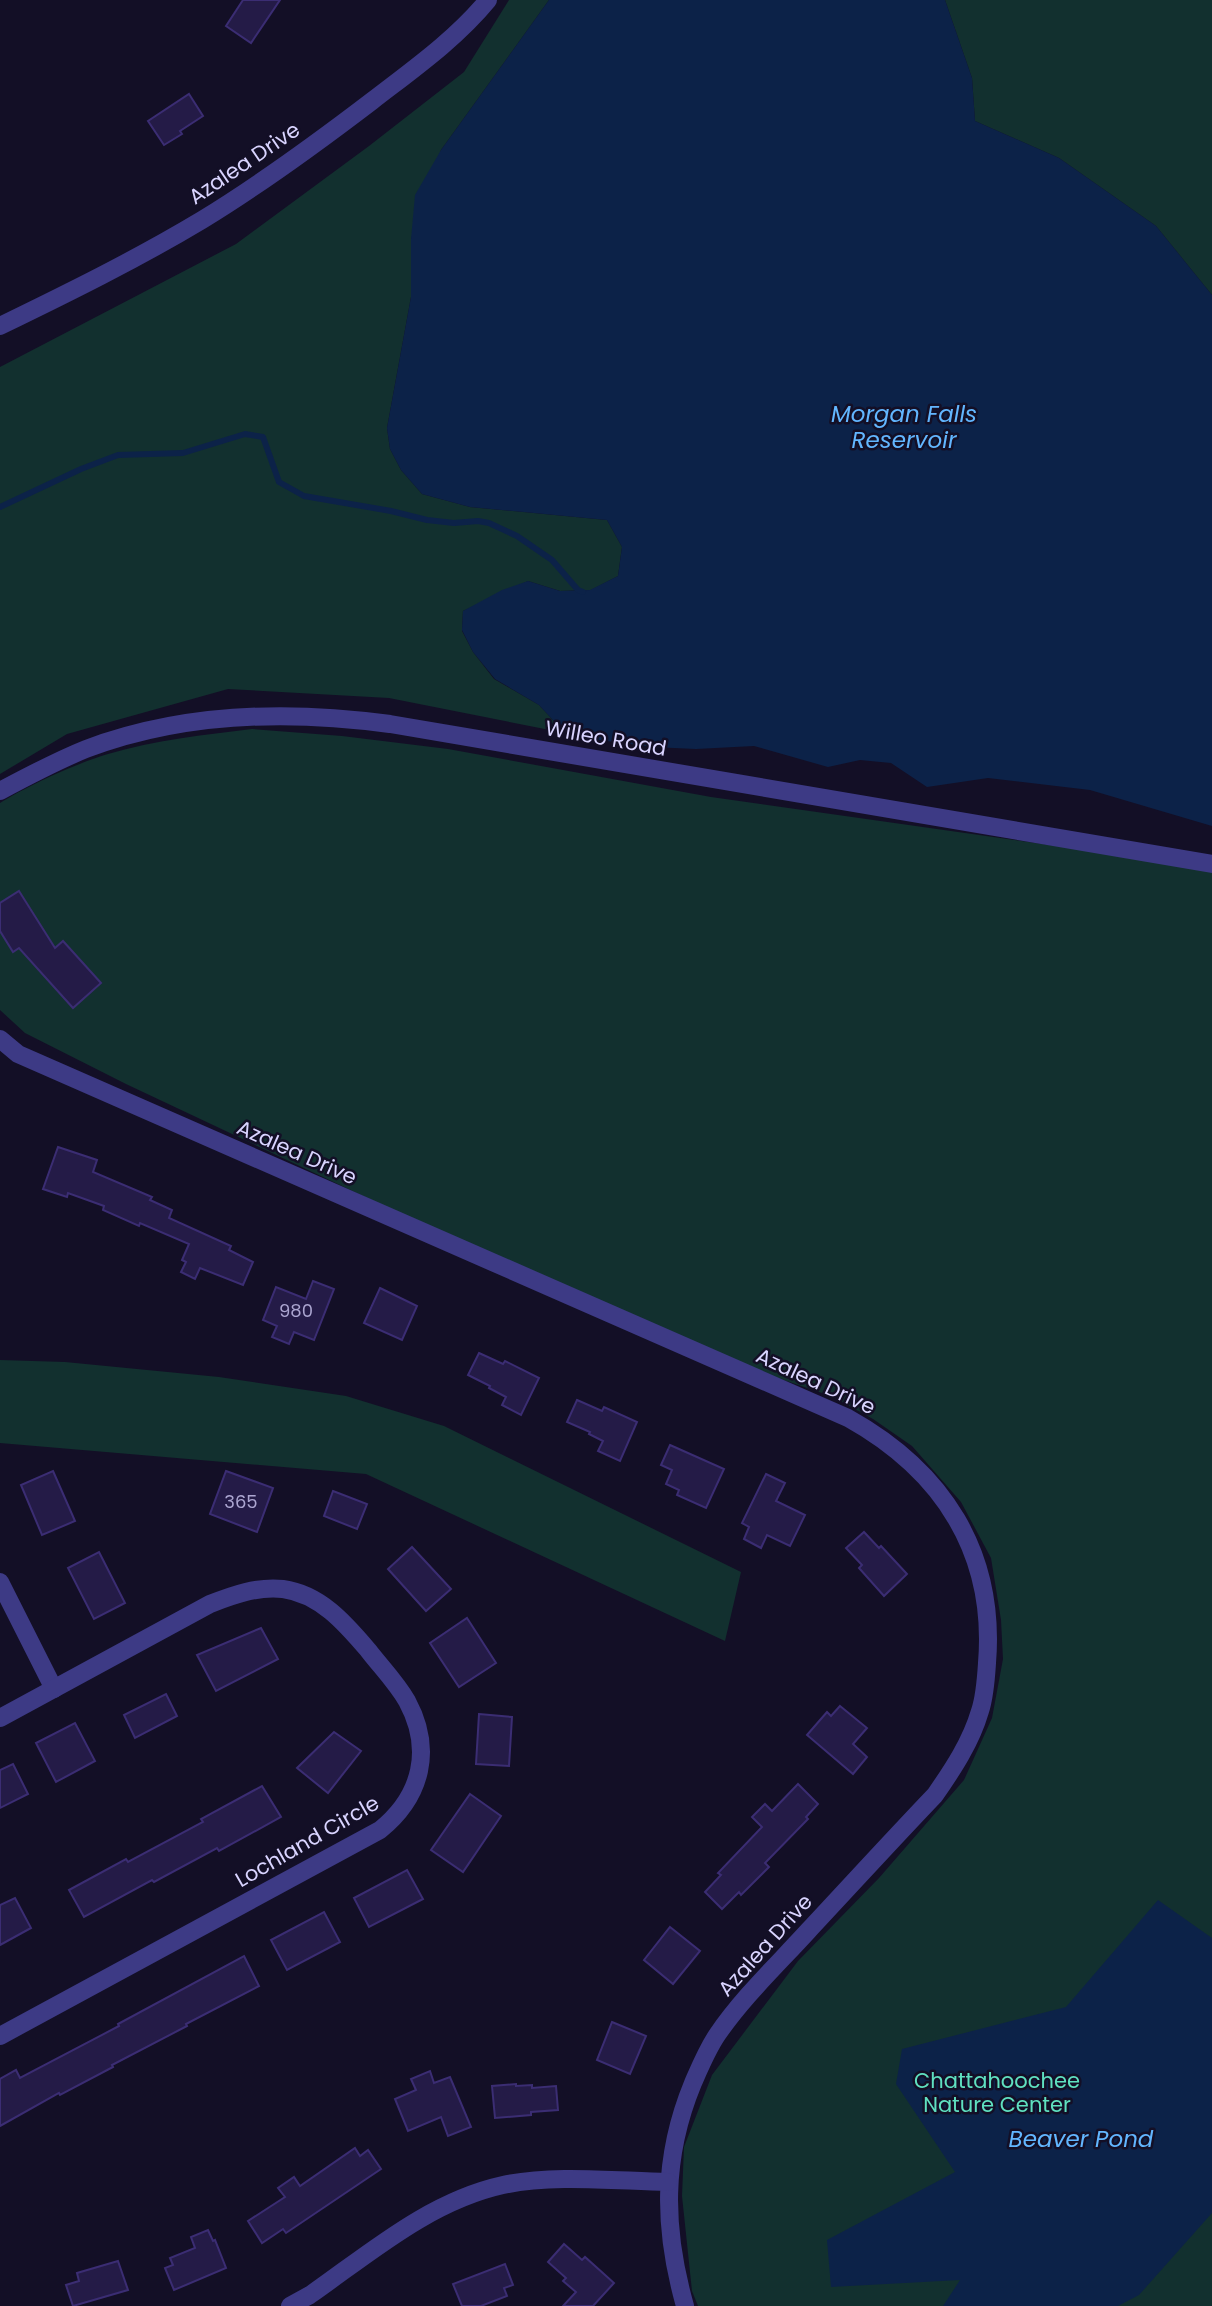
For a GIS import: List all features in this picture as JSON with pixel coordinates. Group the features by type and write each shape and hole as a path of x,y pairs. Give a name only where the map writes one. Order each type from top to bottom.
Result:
{"street":[{"name":"Azalea Drive","path":"0,326 183,231 236,199 422,62 460,30 488,0"},
{"name":"Willeo Road","path":"0,791 40,769 87,749 159,728 209,719 312,716 404,727 1212,864"},
{"name":"Azalea Drive","path":"0,1040 18,1054 848,1418 902,1453 923,1474 958,1522 979,1571 988,1622 986,1680 981,1709 959,1759 935,1795 745,1999 716,2036 685,2104 675,2137 668,2182 670,2239 685,2306"},
{"path":"0,1582 54,1689"},
{"name":"Lochland Circle","path":"0,1718 210,1604 246,1592 284,1589 307,1596 327,1607 351,1630 395,1683 416,1722 422,1762 405,1806 380,1829 0,2036"},
{"path":"290,2306 422,2217 470,2194 503,2185 538,2180 668,2182"}],"green space":[{"path":"509,0 549,0 441,150 411,239 411,297 387,428 390,449 401,470 422,494 470,507 607,520 622,547 618,576 591,590 560,591 528,581 463,611 462,631 473,652 494,679 539,705 565,733 389,698 228,689 67,734 0,774 0,367 236,244 464,72"},
{"path":"945,0 1212,0 1212,295 1156,226 1059,158 975,121 972,78"},
{"name":"Chattahoochee Nature Center","path":"252,729 342,736 448,749 711,797 1212,868 1212,2306 698,2306 692,2291 682,2196 684,2147 712,2075 798,1961 879,1878 964,1780 992,1718 1003,1659 1001,1620 991,1558 961,1502 912,1446 873,1419 831,1396 677,1344 126,1084 25,1033 0,1010 0,803 52,776 108,754 162,742"},
{"path":"0,1360 65,1362 219,1377 346,1396 444,1426 741,1572 725,1641 366,1474 0,1443"}],"water":[{"name":"Morgan Falls Reservoir","path":"549,0 945,0 972,78 975,121 1059,158 1156,226 1212,295 1212,826 1090,790 988,778 927,787 891,763 860,760 828,767 754,746 696,749 652,747 577,737 565,733 539,705 495,679 473,652 462,630 463,611 502,590 528,581 560,591 590,590 618,576 622,547 607,520 470,507 422,494 401,470 390,449 387,428 411,297 411,239 415,195 441,150"},
{"name":"Beaver Pond","path":"1158,1900 1212,1938 1212,2213 1139,2295 1118,2306 943,2306 960,2280 831,2287 827,2240 955,2172 896,2084 902,2049 1066,2007"}],"building":[{"path":"243,0 280,0 251,43 226,26"},
{"path":"189,94 203,116 164,145 148,121"},
{"path":"19,891 55,948 63,941 101,983 73,1008 19,948 13,952 0,931 0,903"},
{"path":"58,1147 97,1160 93,1172 152,1197 150,1200 172,1210 169,1218 231,1246 229,1250 253,1262 243,1285 200,1268 195,1279 181,1272 186,1262 182,1260 189,1244 103,1210 104,1206 68,1193 67,1197 43,1189"},
{"path":"313,1281 334,1289 314,1340 294,1332 289,1344 272,1337 277,1326 263,1320 276,1287 306,1299"},
{"path":"380,1288 417,1306 402,1340 364,1323"},
{"path":"479,1353 503,1364 505,1361 539,1378 521,1415 502,1405 506,1397 468,1375"},
{"path":"577,1400 602,1411 604,1407 637,1422 620,1461 598,1451 603,1441 567,1422"},
{"path":"670,1445 724,1469 706,1508 677,1495 679,1490 666,1484 672,1470 661,1465"},
{"path":"53,1471 75,1521 42,1535 21,1485"},
{"path":"226,1471 273,1488 257,1532 210,1514"},
{"path":"766,1474 785,1483 776,1501 805,1515 790,1546 767,1535 761,1548 744,1539 749,1527 742,1523"},
{"path":"333,1491 367,1504 357,1529 324,1516"},
{"path":"864,1532 907,1574 884,1596 859,1568 862,1565 846,1548"},
{"path":"412,1547 451,1589 426,1611 388,1569"},
{"path":"99,1552 125,1603 94,1619 68,1568"},
{"path":"467,1618 496,1663 459,1687 430,1643"},
{"path":"261,1628 278,1659 216,1691 197,1655"},
{"path":"166,1694 177,1716 135,1738 124,1715"},
{"path":"840,1706 867,1728 853,1744 867,1757 853,1774 807,1735 827,1712 831,1716"},
{"path":"479,1714 512,1717 509,1766 476,1764"},
{"path":"75,1723 95,1761 56,1782 36,1743"},
{"path":"334,1732 361,1751 328,1793 297,1768"},
{"path":"13,1764 28,1794 0,1808 0,1770"},
{"path":"798,1784 818,1804 806,1817 808,1819 765,1863 769,1867 741,1895 739,1892 722,1909 705,1892 721,1875 718,1873 762,1827 752,1817 765,1804 772,1811"},
{"path":"262,1786 281,1817 219,1851 217,1848 84,1917 69,1890 203,1822 201,1819"},
{"path":"470,1794 501,1816 463,1872 431,1850"},
{"path":"407,1870 423,1899 369,1927 354,1898"},
{"path":"15,1898 31,1928 0,1945 0,1905"},
{"path":"324,1912 340,1942 287,1970 271,1940"},
{"path":"670,1927 700,1951 673,1984 644,1960"},
{"path":"244,1956 259,1986 0,2126 0,2079 16,2070 20,2078"},
{"path":"612,2022 646,2036 630,2074 597,2060"},
{"path":"430,2071 434,2083 450,2077 471,2127 448,2136 441,2117 408,2131 395,2099 416,2090 411,2079"},
{"path":"532,2085 532,2088 556,2086 558,2110 495,2118 492,2086"},
{"path":"355,2148 360,2156 368,2150 381,2169 286,2233 283,2229 262,2243 248,2221 285,2197 278,2188 294,2177 300,2186"},
{"path":"208,2230 226,2268 174,2290 165,2268 173,2265 170,2258 195,2248 191,2237"},
{"path":"564,2244 582,2260 585,2257 614,2283 593,2306 563,2306 576,2292 563,2281 566,2278 548,2262"},
{"path":"118,2261 128,2290 73,2306 66,2285 79,2281 77,2273"},
{"path":"505,2264 513,2285 504,2288 507,2296 481,2306 462,2306 453,2284"}],"waterway":[{"path":"0,507 81,469 118,455 183,453 245,434 263,437 279,482 304,496 427,520 489,523 517,536 552,560 578,590 583,592"}]}
